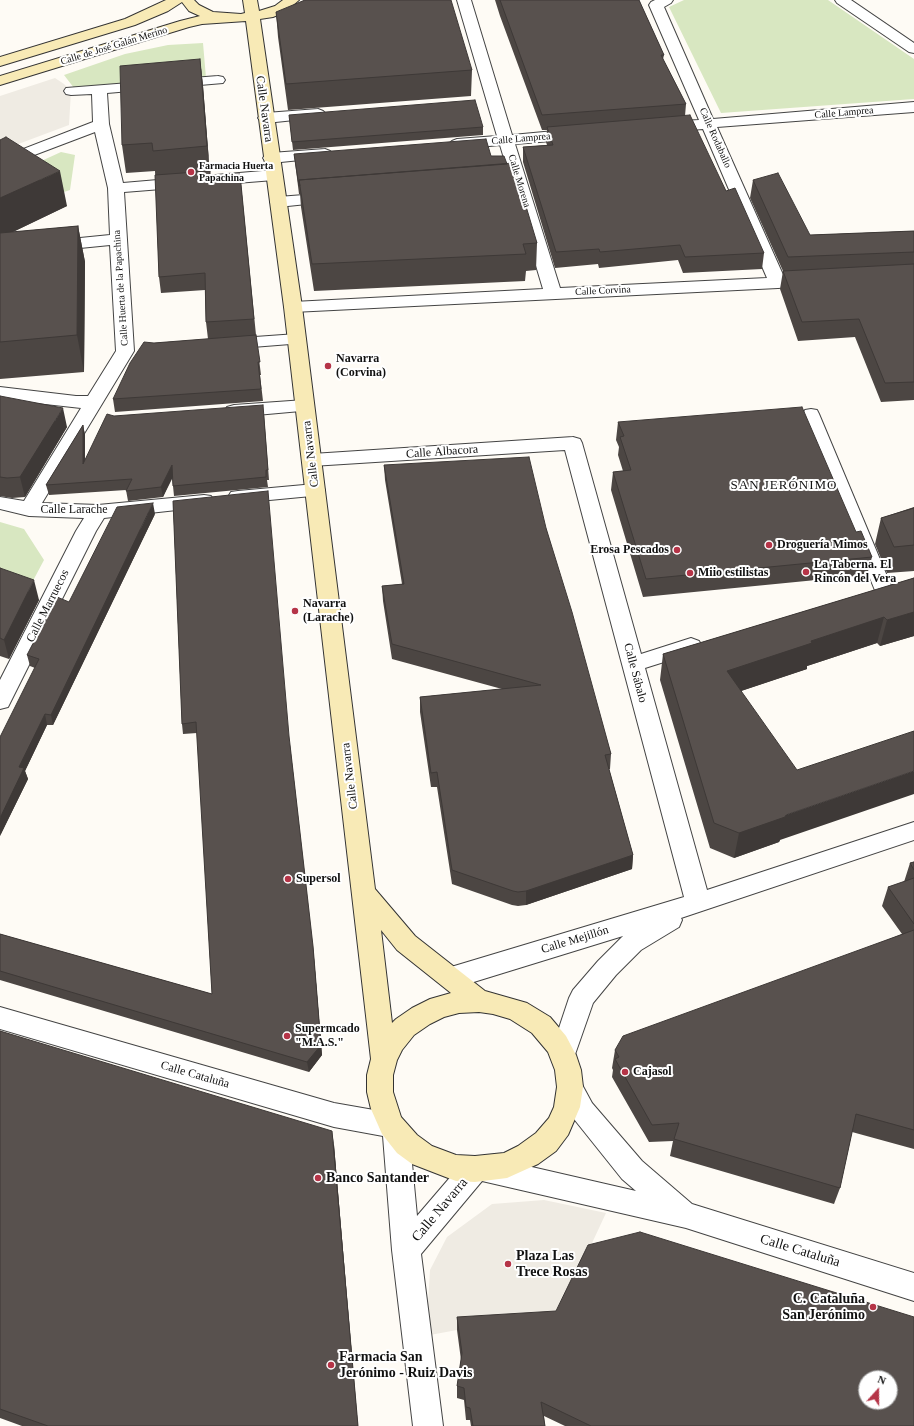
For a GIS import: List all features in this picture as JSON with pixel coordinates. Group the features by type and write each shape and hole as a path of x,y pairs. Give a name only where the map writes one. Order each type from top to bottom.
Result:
{"street":[{"name":"Calle de José Galán Merino","path":"0,62 130,22 163,8 176,0"},
{"path":"187,0 188,4 200,12 230,18 251,18 306,7"},
{"name":"Calle Navarra","path":"250,0 251,18 293,307 384,1059"},
{"path":"268,14 280,10 292,0"},
{"name":"Calle Morena","path":"464,0 487,100 506,140 512,184 553,294"},
{"name":"Calle Rodaballo","path":"666,0 656,4 778,283"},
{"path":"842,0 914,49"},
{"name":"Calle de José Galán Merino","path":"0,81 185,24 202,20 230,18"},
{"path":"71,91 218,80"},
{"name":"Calle Huerta de la Papachina","path":"29,509 93,402 133,350 118,239 116,188 101,124 98,89"},
{"name":"Calle Lamprea","path":"654,128 914,107"},
{"path":"266,118 330,113"},
{"path":"0,164 101,124"},
{"name":"Calle Lamprea","path":"444,145 592,133"},
{"path":"272,158 342,153"},
{"path":"116,188 274,175"},
{"path":"278,202 348,196"},
{"path":"1,251 118,239"},
{"name":"Calle Corvina","path":"293,307 826,280"},
{"path":"211,345 297,339"},
{"path":"4,394 76,402 93,402"},
{"path":"219,412 305,406"},
{"path":"82,421 105,419"},
{"name":"Calle Albacora","path":"312,460 573,443"},
{"name":"Calle Sábalo","path":"573,443 698,903"},
{"name":"Calle Larache","path":"0,504 29,509 98,512 315,490"},
{"name":"Calle Marruecos","path":"0,701 98,512"},
{"path":"633,664 710,640"},
{"name":"Calle Mejillón","path":"451,978 698,903 914,831"},
{"path":"364,892 406,943 479,1001"},
{"name":"Calle Mejillón","path":"563,1055 582,998 607,968 632,943 698,903"},
{"path":"479,1001 506,1006 530,1017 550,1034 563,1055 568,1070 570,1087 567,1107 559,1126 546,1142 528,1155 507,1165 479,1169 456,1168 422,1155 408,1144 394,1128 384,1109 380,1092 380,1075 384,1059 392,1042 405,1028 421,1016 439,1007 459,1002 479,1001"},
{"name":"Calle Cataluña","path":"0,1018 334,1115 394,1128"},
{"name":"Calle Cataluña","path":"570,1087 583,1111 632,1170 686,1215"},
{"name":"Calle Navarra","path":"394,1128 406,1250 428,1426"},
{"name":"Calle Navarra","path":"406,1250 479,1169"},
{"name":"Calle Cataluña","path":"479,1169 686,1215 914,1286"}],"lane":[{"path":"811,414 884,588"}],"green space":[{"path":"684,0 828,0 914,59 914,99 721,113 669,7"},
{"path":"203,43 206,78 74,88 64,75 125,54 168,45"},
{"path":"61,152 75,155 70,190 64,192 26,168"},
{"path":"0,522 24,529 44,560 0,643"}],"shaded area":[{"path":"55,78 71,91 69,125 5,149 0,147 0,96"},
{"name":"Plaza Las Trece Rosas","path":"544,1200 606,1213 552,1329 542,1325 457,1330 430,1335 428,1303 430,1270 447,1237 492,1204"}],"building":[{"path":"305,0 451,0 472,70 286,84 276,12"},
{"path":"500,0 639,0 664,55 661,55 686,104 542,115"},
{"path":"200,59 207,146 153,151 152,143 122,145 120,66"},
{"path":"475,100 483,127 292,142 289,115"},
{"path":"690,115 726,191 735,188 764,253 685,257 680,245 600,252 599,249 556,252 523,147 553,145 547,127"},
{"path":"6,137 60,171 0,198 0,140"},
{"path":"486,139 491,156 504,156 507,164 299,180 299,186 294,154"},
{"path":"513,163 537,243 523,244 526,254 312,264 299,180"},
{"path":"210,171 210,175 240,174 254,319 206,322 205,273 159,277 155,175"},
{"path":"778,173 810,235 914,231 914,252 788,257 753,180"},
{"path":"78,226 77,335 0,342 0,233"},
{"path":"914,264 914,382 885,383 859,319 802,322 783,271"},
{"path":"256,335 260,362 258,362 261,389 113,399 130,363 144,342 154,343"},
{"path":"0,396 63,408 20,477 0,477"},
{"path":"263,405 268,470 266,470 266,477 173,486 172,465 161,487 126,491 132,479 46,485 83,425 83,464 107,414 114,416"},
{"path":"802,407 856,532 861,531 872,557 646,579 613,472 631,470 620,437 624,436 618,422"},
{"path":"529,457 546,528 572,612 611,754 605,755 633,855 526,891 518,892 452,870 437,772 431,773 420,697 541,685 392,644 382,586 404,584 384,465"},
{"path":"268,491 289,736 313,946 321,1045 307,1062 0,971 0,934 212,994 196,722 182,724 173,501"},
{"path":"153,503 51,715 45,714 19,767 24,768 0,818 0,737 39,659 27,655 57,597 69,602 117,507"},
{"path":"914,508 914,545 894,547 881,518"},
{"path":"0,568 34,580 4,640 0,638"},
{"path":"914,578 914,612 887,620 884,617 727,671 797,770 914,731 914,771 786,815 785,817 739,833 714,823 663,654"},
{"path":"914,862 914,870 910,863"},
{"path":"914,878 914,924 888,887"},
{"path":"914,930 914,1130 856,1114 840,1188 674,1139 679,1123 652,1125 615,1059 619,1057 615,1050 623,1036"},
{"path":"0,1031 332,1131 358,1426 48,1426 0,1409"},
{"path":"640,1232 914,1317 914,1426 591,1426 541,1402 545,1426 473,1426 470,1408 466,1407 464,1388 457,1386 462,1353 457,1317 556,1311 588,1245"}],"place":[{"name":"Farmacia Huerta Papachina","path":"191,172"},
{"name":"Navarra (Corvina)","path":"328,366"},
{"name":"Droguería Mimos","path":"769,545"},
{"name":"Erosa Pescados","path":"677,550"},
{"name":"La Taberna. El Rincón del Vera","path":"806,572"},
{"name":"Miio estilistas","path":"690,573"},
{"name":"Navarra (Larache)","path":"295,611"},
{"name":"Supersol","path":"288,879"},
{"name":"Supermcado \"M.A.S.\"","path":"287,1036"},
{"name":"Cajasol","path":"625,1072"},
{"name":"Banco Santander","path":"318,1178"},
{"name":"Plaza Las Trece Rosas","path":"508,1264"},
{"name":"C. Cataluña San Jerónimo","path":"873,1307"},
{"name":"Farmacia San Jerónimo - Ruiz Davis","path":"331,1365"}],"district":[{"name":"SAN JERÓNIMO","path":"784,486"}]}
